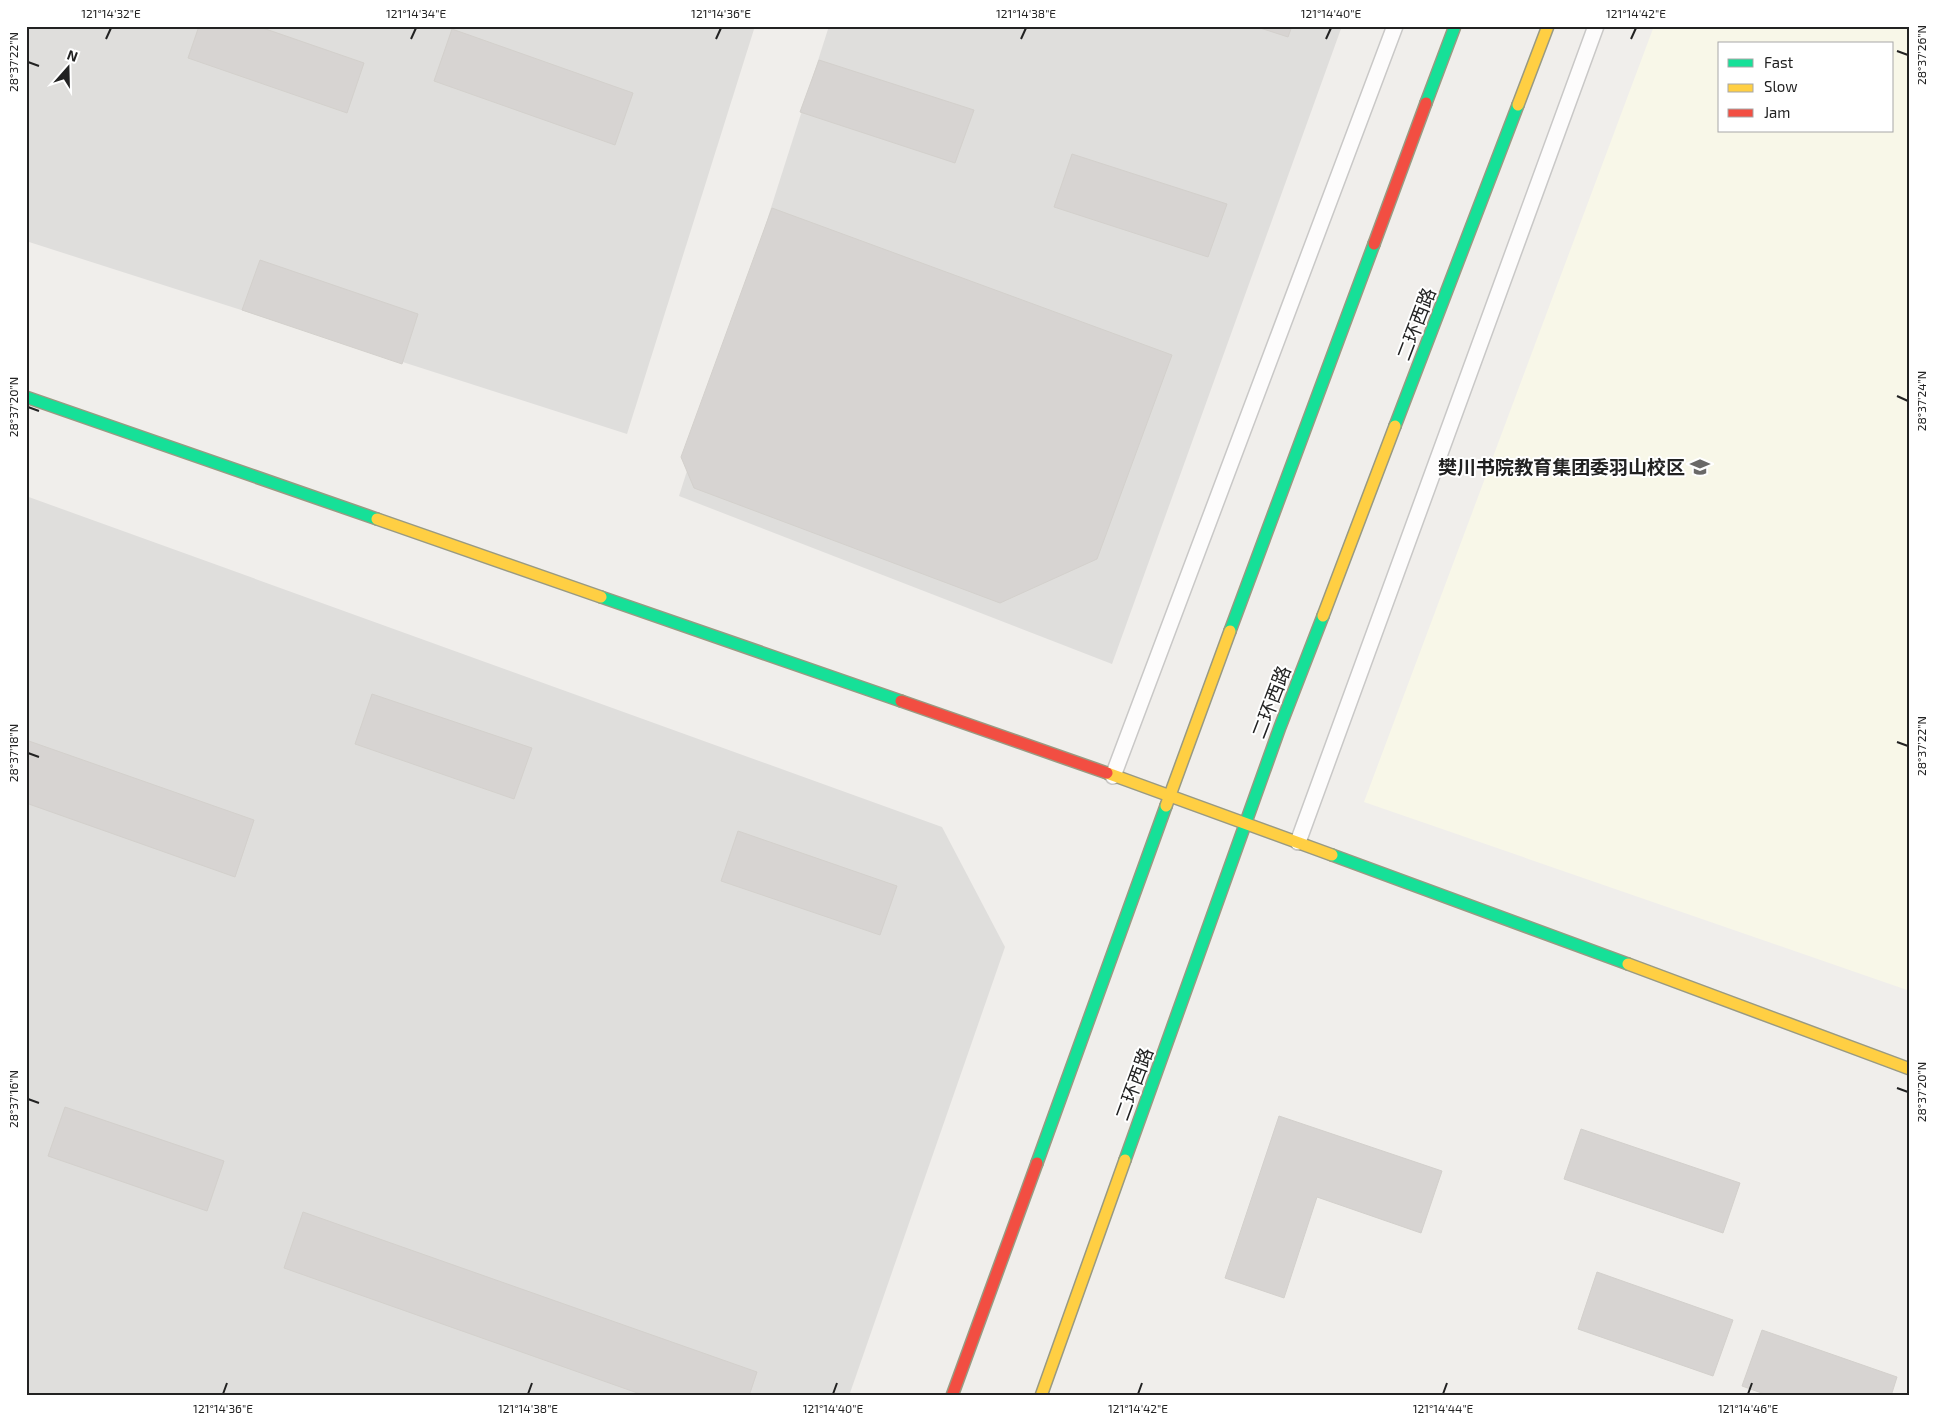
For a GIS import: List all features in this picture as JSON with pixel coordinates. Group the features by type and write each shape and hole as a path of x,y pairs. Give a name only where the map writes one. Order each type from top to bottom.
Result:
{"main road":[{"path":"952,1396 1170,795 1455,26"},
{"name":"二环西路","path":"1041,1396 1283,718 1548,26"},
{"path":"26,397 1170,795 1910,1069"}],"lane":[{"path":"1113,776 1395,26"},
{"path":"1298,842 1596,26"}],"shaded area":[{"path":"26,26 755,26 627,434 26,241"},
{"path":"829,26 1342,26 1112,664 679,496"},
{"name":"樊川书院教育集团委羽山校区","path":"1654,26 1910,26 1910,991 1364,802"},
{"path":"26,496 942,827 1005,947 849,1396 26,1396"}],"building":[{"path":"199,26 257,26 364,63 347,113 188,58"},
{"path":"1254,26 1292,26 1288,37"},
{"path":"452,29 633,93 615,145 434,81"},
{"path":"819,60 974,110 955,163 800,112"},
{"path":"1072,154 1227,204 1208,257 1054,207"},
{"path":"772,208 1172,355 1097,559 1000,603 694,488 681,457"},
{"path":"260,260 418,314 402,364 242,310"},
{"path":"372,694 532,748 514,799 355,744"},
{"path":"26,740 254,820 235,877 26,803"},
{"path":"738,831 897,886 880,935 721,881"},
{"path":"65,1107 224,1161 207,1211 48,1156"},
{"path":"1279,1116 1442,1171 1421,1233 1317,1197 1284,1298 1225,1278"},
{"path":"1581,1129 1740,1183 1723,1233 1564,1179"},
{"path":"303,1212 757,1372 749,1396 646,1396 284,1268"},
{"path":"1597,1272 1733,1320 1713,1376 1578,1329"},
{"path":"1762,1330 1897,1377 1891,1396 1770,1396 1742,1386"}],"traffic: fast":[{"path":"1426,103 1455,26"},
{"path":"1395,426 1518,105"},
{"path":"1230,631 1374,244"},
{"path":"26,397 377,519"},
{"path":"601,597 901,701"},
{"path":"1125,1160 1280,727 1323,616"},
{"path":"1037,1163 1166,806"},
{"path":"1332,855 1628,964"}],"traffic: slow":[{"path":"1518,105 1548,26"},
{"path":"1323,616 1395,426"},
{"path":"377,519 601,597"},
{"path":"1166,806 1230,631"},
{"path":"1107,773 1332,855"},
{"path":"1628,964 1910,1069"},
{"path":"1041,1396 1125,1160"}],"traffic: jam":[{"path":"1374,244 1426,103"},
{"path":"901,701 1107,773"},
{"path":"952,1396 1037,1163"}],"place":[{"name":"樊川书院教育集团委羽山校区","path":"1700,467"}]}
